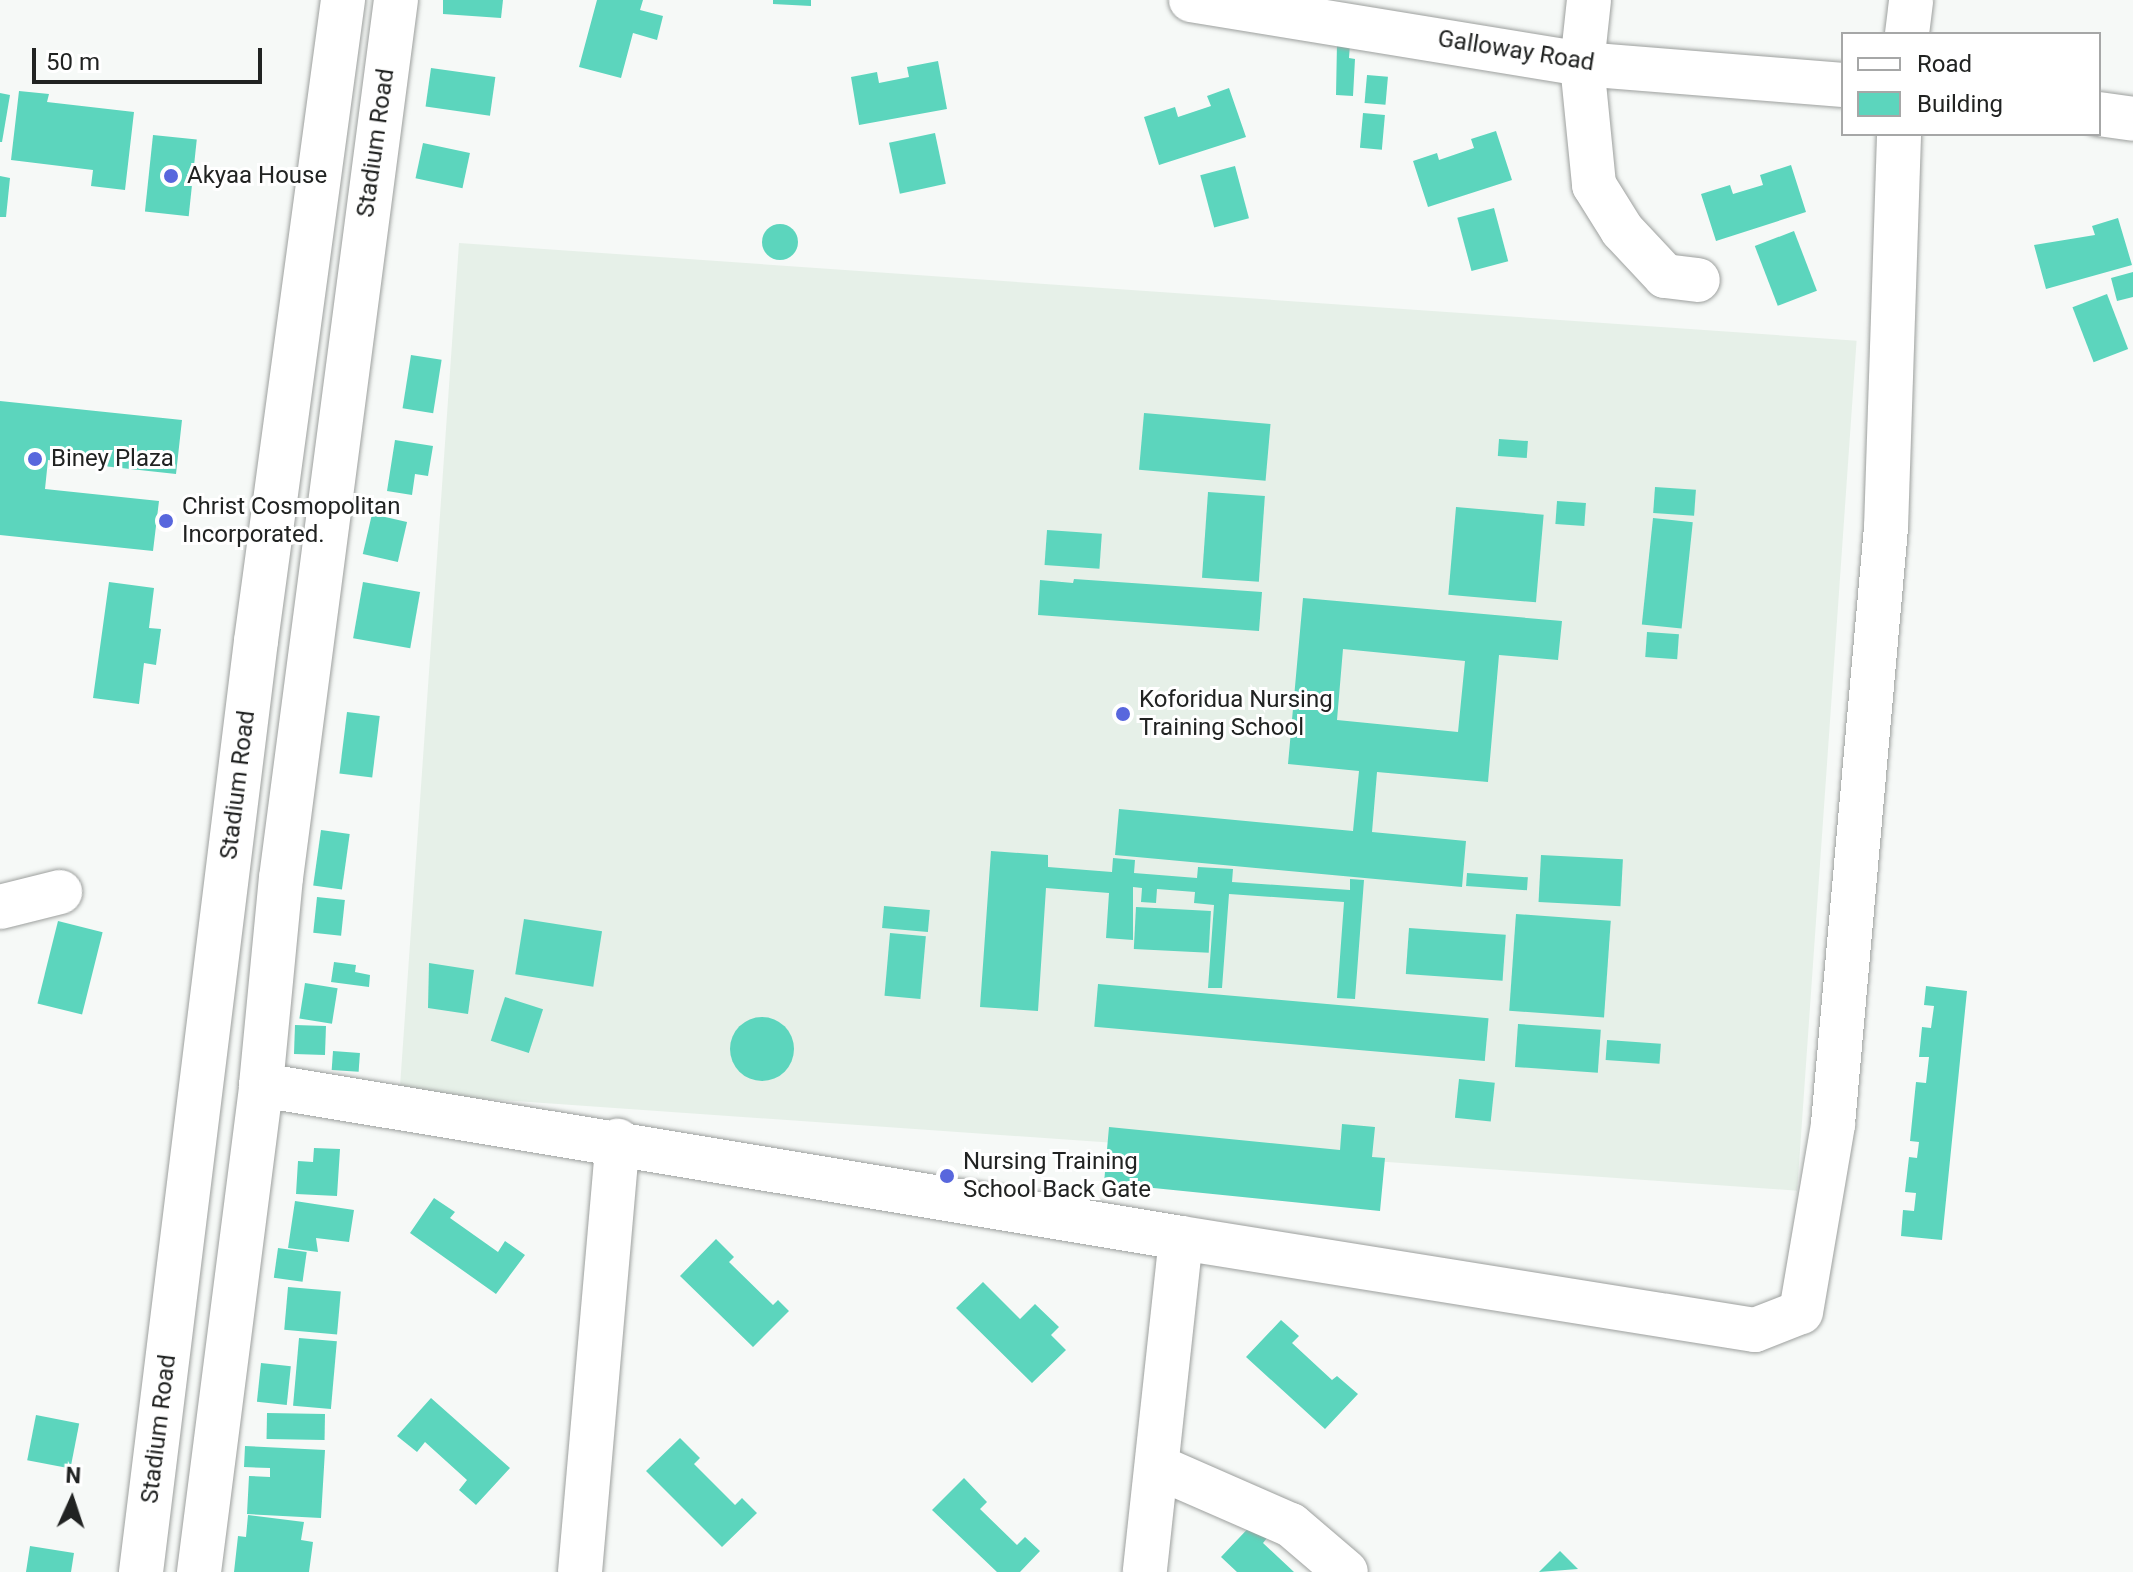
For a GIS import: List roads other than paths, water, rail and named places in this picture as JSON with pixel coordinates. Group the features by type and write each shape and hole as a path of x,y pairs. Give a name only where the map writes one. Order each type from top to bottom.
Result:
{"street":[{"name":"Stadium Road","path":"141,1572 260,609 343,0"},
{"name":"Stadium Road","path":"199,1572 261,1085 281,878 396,0"},
{"name":"Galloway Road","path":"1191,0 1582,64 1841,85"},
{"path":"1589,0 1582,64 1594,185 1622,230 1665,276 1698,280"},
{"path":"1907,32 1911,0"},
{"path":"2101,114 2133,119"},
{"path":"261,1085 618,1141 1181,1238 1755,1330 1801,1312 1833,1124 1885,544 1899,136"},
{"path":"0,907 60,892"},
{"path":"580,1572 618,1141"},
{"path":"1145,1572 1181,1238"},
{"path":"1158,1467 1291,1525 1346,1572"}],"place":[{"name":"Akyaa House","path":"171,176"},
{"name":"Biney Plaza","path":"35,459"},
{"name":"Christ Cosmopolitan Incorporated.","path":"166,521"},
{"name":"Koforidua Nursing Training School","path":"1123,714"},
{"name":"Nursing Training School Back Gate","path":"947,1176"}]}
